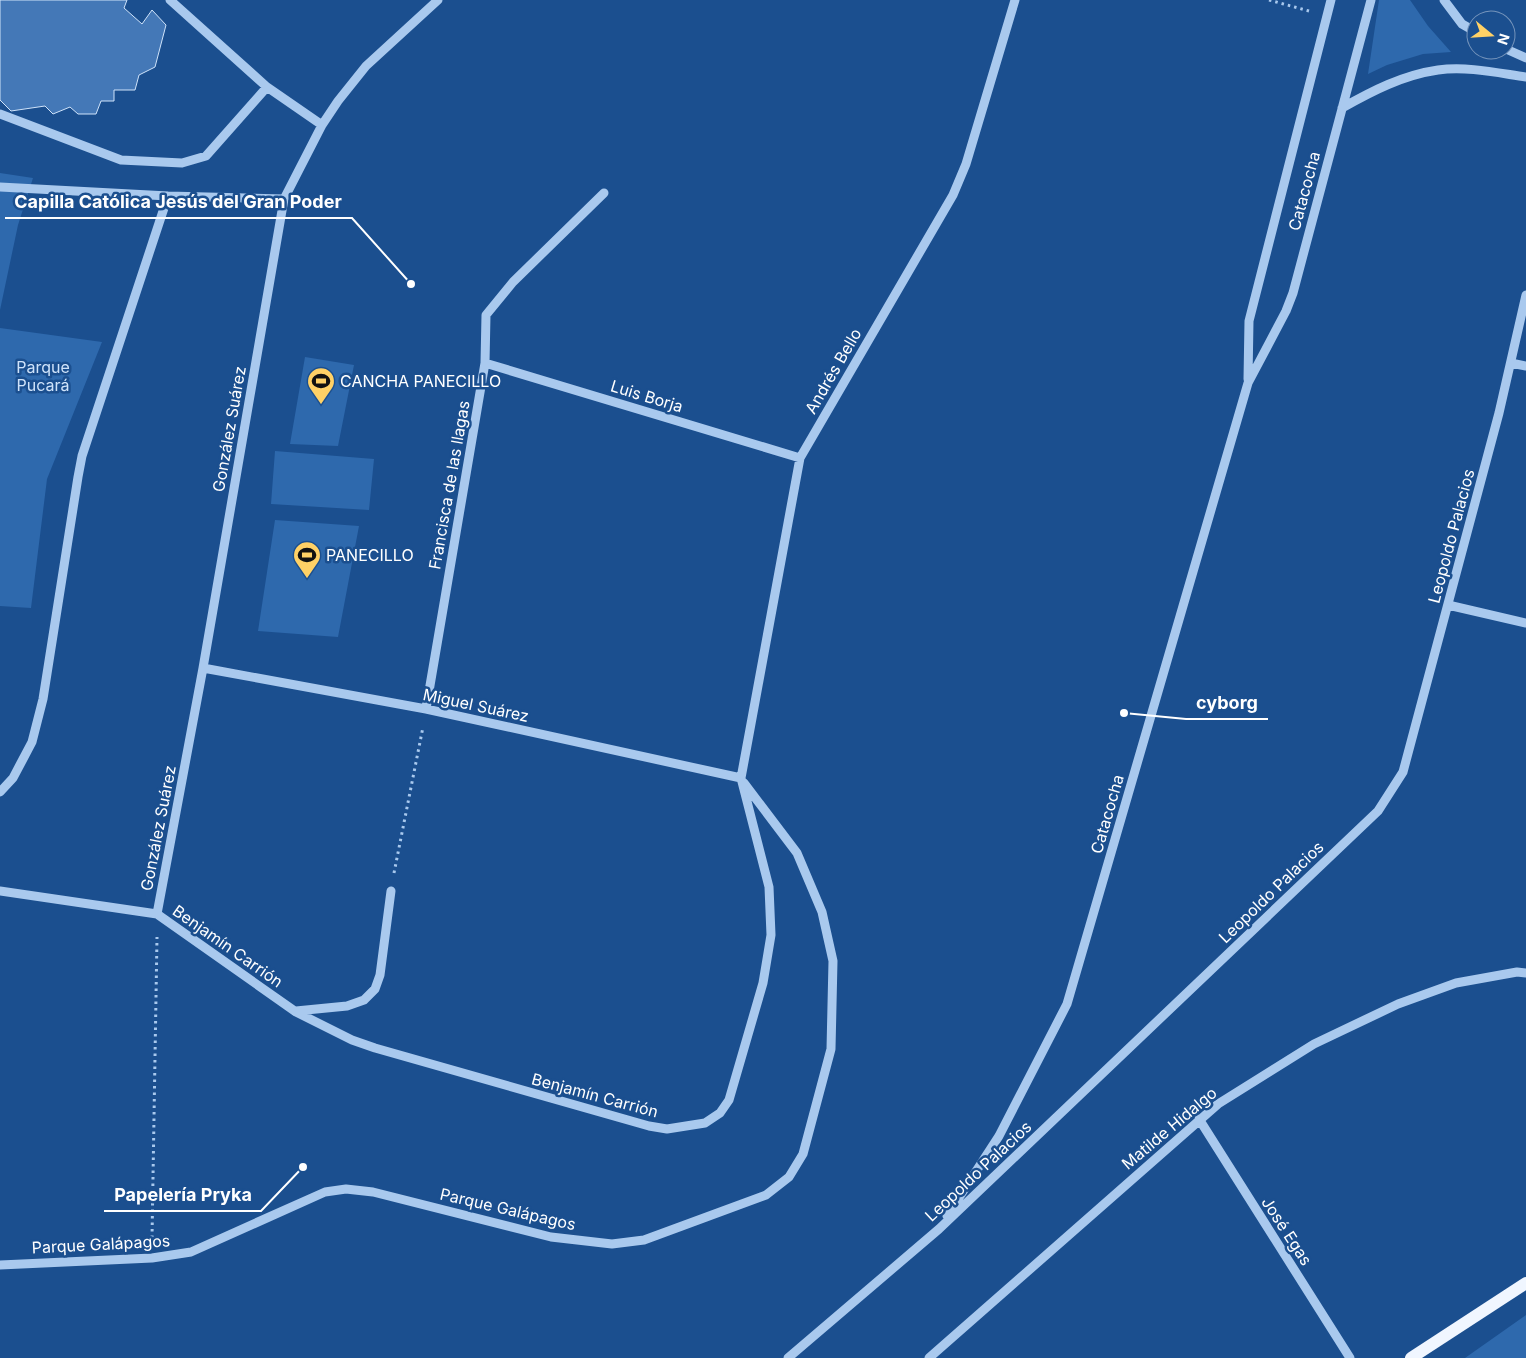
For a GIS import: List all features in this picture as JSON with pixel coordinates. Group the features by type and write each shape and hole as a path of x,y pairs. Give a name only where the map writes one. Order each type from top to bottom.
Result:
{"main road":[{"path":"1411,1358 1526,1283"}],"street":[{"path":"170,0 267,86 322,125"},
{"name":"González Suárez","path":"157,914 203,668 284,199 322,125 338,102 366,66 438,0"},
{"name":"Andrés Bello","path":"741,778 800,458 953,195 966,164 1015,0"},
{"name":"Catacocha","path":"1248,383 1250,321 1331,0"},
{"name":"Catacocha","path":"938,1229 998,1136 1067,1004 1248,383 1286,311 1293,293 1371,0"},
{"path":"1444,0 1462,24 1466,26"},
{"path":"1342,108 1393,82 1439,70 1466,70 1526,77"},
{"path":"0,114 121,160 182,164 206,156 267,86"},
{"path":"0,187 168,196 284,199"},
{"name":"Francisca de las llagas","path":"426,709 485,363 486,314 513,282 604,193"},
{"path":"0,792 14,778 32,742 44,698 82,456 168,196"},
{"name":"Leopoldo Palacios","path":"788,1358 938,1229 1378,811 1404,772 1512,363 1526,295"},
{"name":"Luis Borja","path":"485,363 800,458"},
{"path":"1512,363 1526,366"},
{"path":"1448,605 1526,623"},
{"name":"Miguel Suárez","path":"203,668 426,709 741,778"},
{"name":"Benjamín Carrión","path":"157,914 296,1012 352,1040 649,1126 667,1129 705,1122 720,1113 729,1100 763,983 771,934 769,887 741,778"},
{"name":"Parque Galápagos","path":"0,1265 152,1258 191,1252 325,1192 346,1189 373,1192 551,1237 612,1244 644,1240 766,1195 789,1177 803,1154 831,1049 834,961 822,912 797,853 741,778"},
{"path":"0,891 157,914"},
{"path":"296,1012 347,1006 364,1000 375,988 380,975 391,891"},
{"name":"Matilde Hidalgo","path":"929,1358 1218,1104 1314,1044 1398,1004 1456,983 1517,972 1526,973"},
{"name":"José Egas","path":"1199,1119 1350,1358"}],"path":[{"path":"1269,0 1326,16"},
{"path":"391,891 426,709"},
{"path":"152,1258 157,914"}],"green space":[{"path":"1379,0 1410,0 1428,26 1451,52 1423,54 1387,65 1368,74"},
{"path":"0,173 33,178 18,225 0,310"},
{"name":"Parque Pucará","path":"0,328 102,342 47,479 31,608 0,606"},
{"name":"CANCHA PANECILLO","path":"305,357 354,365 338,446 290,444"},
{"name":"PANECILLO","path":"275,451 374,459 369,510 271,504"},
{"name":"PANECILLO","path":"275,520 359,526 338,637 258,631"},
{"path":"1526,1315 1526,1358 1465,1358"}],"building":[{"path":"0,0 127,0 124,8 142,24 152,10 166,25 155,67 139,75 135,90 114,90 114,101 101,101 96,114 78,114 70,107 53,114 45,106 11,111 0,100"}],"place":[{"name":"Capilla Católica Jesús del Gran Poder","path":"411,284"},
{"name":"CANCHA PANECILLO","path":"321,405"},
{"name":"PANECILLO","path":"307,579"},
{"name":"cyborg","path":"1124,713"},
{"name":"Papelería Pryka","path":"303,1167"}]}
